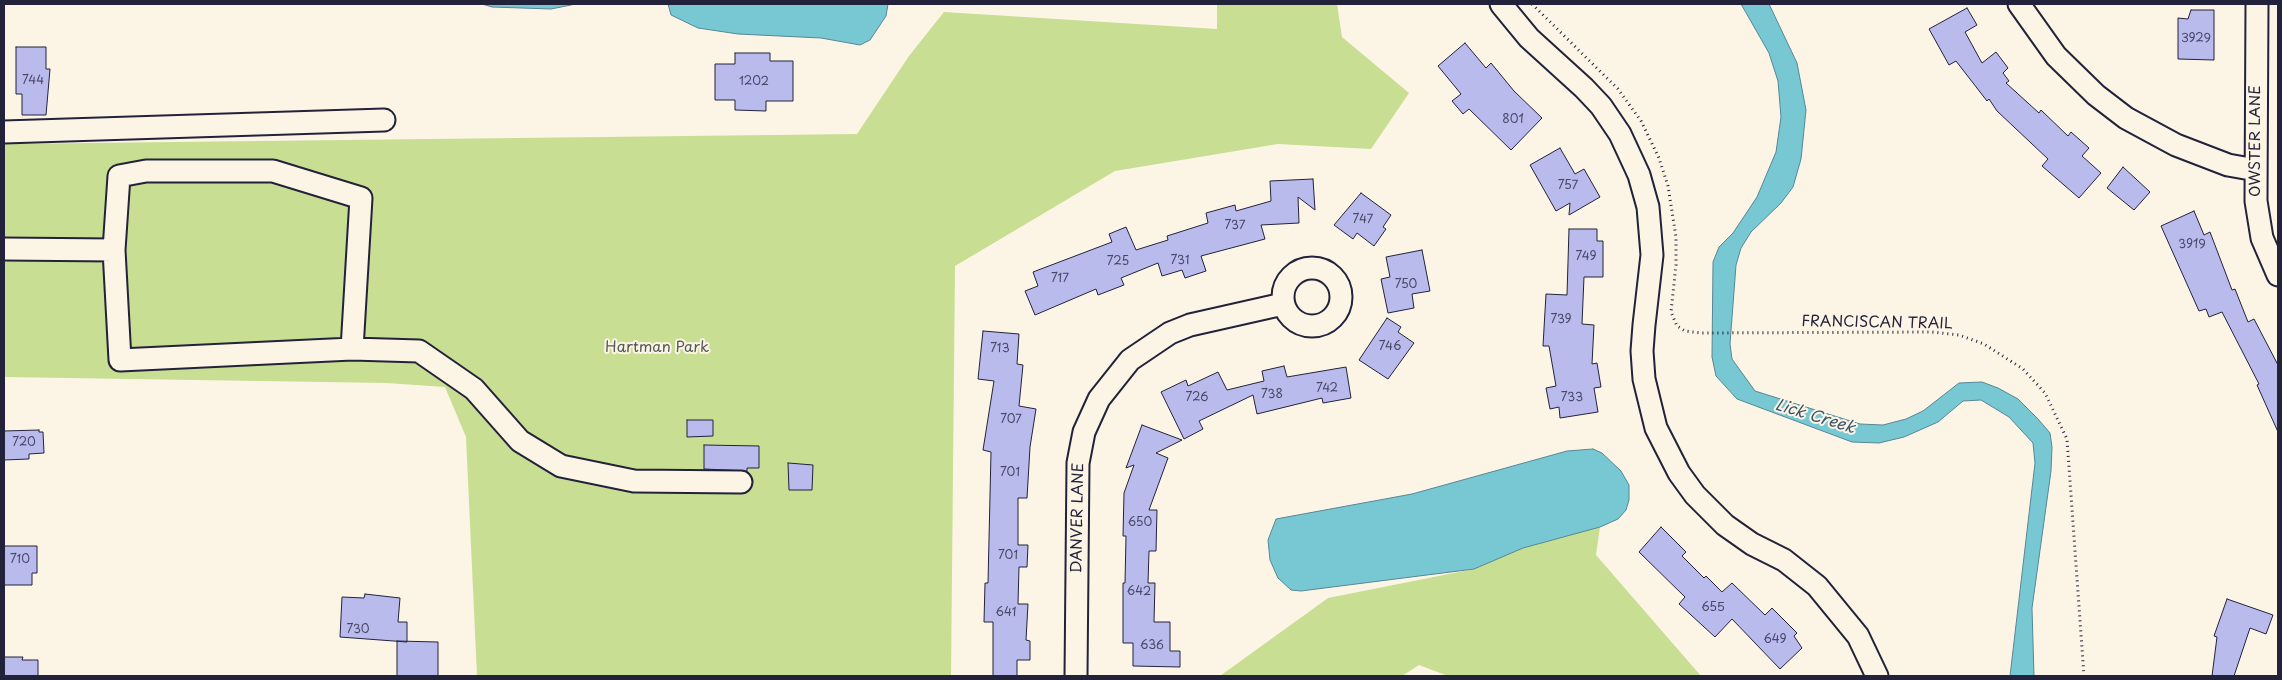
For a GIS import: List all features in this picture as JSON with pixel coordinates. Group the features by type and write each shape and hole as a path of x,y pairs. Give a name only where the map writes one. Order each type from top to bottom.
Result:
{"street":[{"path":"1501,4 1529,38 1601,106 1620,134 1639,175 1648,207 1652,250 1651,282 1642,351 1644,379 1656,428 1678,473 1695,495 1725,525 1752,544 1784,560 1817,586 1858,636 1877,676"},
{"path":"2019,4 2056,56 2096,96 2126,118 2176,145 2228,165 2256,170"},
{"name":"OWSTER LANE","path":"2257,4 2256,201 2260,230 2269,258 2278,275"},
{"path":"4,132 384,120"},
{"path":"352,349 360,198 273,171 146,171 119,176 114,250 120,360 352,349 419,351 474,389 520,441 561,466 634,480 741,482"},
{"path":"4,249 114,250"},
{"name":"DANVER LANE","path":"1076,676 1078,463 1087,425 1099,399 1130,360 1170,333 1190,325 1284,304"}],"path":[{"name":"FRANCISCAN TRAIL","path":"1702,333 1932,332 1959,335 1984,344 2023,369 2045,393 2067,438 2084,676"}],"green space":[{"name":"Hartman Park","path":"1217,4 1337,4 1342,37 1409,93 1371,149 1278,144 1115,171 955,266 951,676 477,676 466,437 445,387 387,383 4,377 4,144 857,134 909,56 944,12 1217,29"},
{"path":"1600,527 1596,555 1701,676 1448,676 1419,665 1402,676 1220,676 1328,598 1474,569 1522,548"}],"water":[{"path":"482,4 576,4 551,9 492,7"},
{"path":"668,4 888,4 886,16 870,40 860,45 821,38 738,34 698,28 671,15"},
{"name":"Lick Creek","path":"1741,4 1769,4 1797,63 1806,110 1801,159 1793,187 1781,203 1751,232 1741,248 1736,265 1730,344 1732,359 1755,391 1860,424 1883,425 1906,419 1923,411 1959,383 1982,382 2018,399 2038,419 2050,433 2052,447 2051,471 2032,608 2034,676 2010,676 2035,463 2033,443 2009,417 1981,400 1963,401 1938,422 1904,437 1879,443 1852,442 1737,399 1716,376 1712,357 1713,262 1719,247 1733,233 1757,197 1776,152 1781,117 1778,81 1769,53"},
{"path":"1593,449 1602,453 1621,471 1629,485 1629,500 1626,510 1618,519 1600,527 1523,548 1474,569 1301,591 1291,590 1278,578 1270,560 1268,540 1276,519 1412,494 1567,451"}],"building":[{"path":"1967,8 1977,25 1965,32 1982,63 1996,52 2008,68 2003,73 2009,81 2006,83 2039,113 2041,110 2068,136 2071,132 2089,148 2082,156 2101,173 2079,198 2042,166 2048,159 1997,111 1989,99 1987,101 1956,61 1949,65 1929,29"},
{"path":"2191,10 2214,10 2214,60 2178,59 2178,18 2188,19"},
{"path":"1465,43 1486,68 1491,63 1514,91 1542,118 1511,150 1469,109 1463,114 1452,101 1461,94 1438,66"},
{"path":"16,47 46,47 46,69 50,69 46,115 22,115 22,94 16,94"},
{"path":"735,53 770,53 770,61 793,61 793,101 766,101 766,111 735,110 735,100 715,100 715,64 735,64"},
{"path":"1560,148 1575,174 1584,169 1600,197 1569,215 1570,203 1556,211 1530,165"},
{"path":"2123,167 2150,192 2134,210 2107,188"},
{"path":"1313,179 1315,210 1298,197 1299,223 1261,225 1265,239 1201,256 1206,271 1185,278 1182,270 1162,276 1158,263 1121,278 1124,285 1098,295 1096,289 1035,315 1025,291 1038,286 1033,272 1112,242 1109,234 1126,227 1136,250 1168,240 1167,236 1208,223 1206,213 1235,205 1236,211 1271,201 1270,181"},
{"path":"1361,193 1391,215 1383,227 1386,229 1374,246 1357,233 1353,239 1334,225"},
{"path":"2194,211 2204,235 2210,232 2232,290 2235,289 2248,322 2254,319 2278,365 2278,432 2257,385 2259,384 2222,312 2209,317 2206,309 2199,311 2161,226"},
{"path":"1569,229 1597,229 1597,241 1603,241 1603,277 1584,277 1582,324 1594,325 1592,364 1597,363 1601,387 1594,388 1598,412 1560,418 1559,407 1550,409 1546,388 1556,386 1549,346 1543,346 1546,294 1567,295"},
{"path":"1422,250 1430,291 1412,294 1414,308 1388,313 1381,279 1390,277 1386,257"},
{"path":"1387,318 1401,327 1398,332 1414,343 1388,379 1359,360"},
{"path":"983,331 1019,334 1017,364 1023,365 1019,406 1036,409 1030,447 1027,498 1018,498 1018,545 1028,545 1027,567 1019,567 1018,604 1028,604 1026,640 1030,641 1030,660 1017,660 1017,676 993,676 993,622 984,622 985,583 988,583 991,452 983,450 994,381 978,379"},
{"path":"1284,366 1287,377 1346,367 1351,398 1323,403 1322,398 1257,414 1253,395 1199,421 1203,429 1184,439 1161,392 1186,380 1188,386 1218,372 1227,390 1264,381 1262,371"},
{"path":"687,420 713,420 713,436 687,437"},
{"path":"1142,425 1182,440 1156,453 1168,458 1149,510 1157,510 1156,551 1149,551 1148,583 1155,583 1154,622 1170,622 1170,651 1180,651 1180,667 1133,666 1133,643 1123,643 1123,583 1125,583 1126,536 1123,536 1124,493 1134,465 1126,468"},
{"path":"39,430 39,432 43,432 44,453 29,454 29,459 4,460 4,431"},
{"path":"704,445 759,446 759,468 747,468 747,471 704,469"},
{"path":"788,463 813,465 812,490 789,490"},
{"path":"1661,527 1686,552 1682,556 1704,578 1706,576 1722,592 1732,583 1765,615 1772,608 1797,633 1794,636 1802,648 1780,669 1732,619 1715,637 1679,604 1685,597 1639,552"},
{"path":"4,546 37,546 37,573 32,573 32,585 4,585"},
{"path":"365,594 400,598 398,622 407,622 407,642 340,637 342,597 364,598"},
{"path":"2227,599 2273,615 2266,634 2250,628 2234,676 2212,676 2217,637 2214,636"},
{"path":"397,641 438,642 438,676 397,676"},
{"path":"4,657 23,657 22,660 38,660 38,676 4,676"}]}
